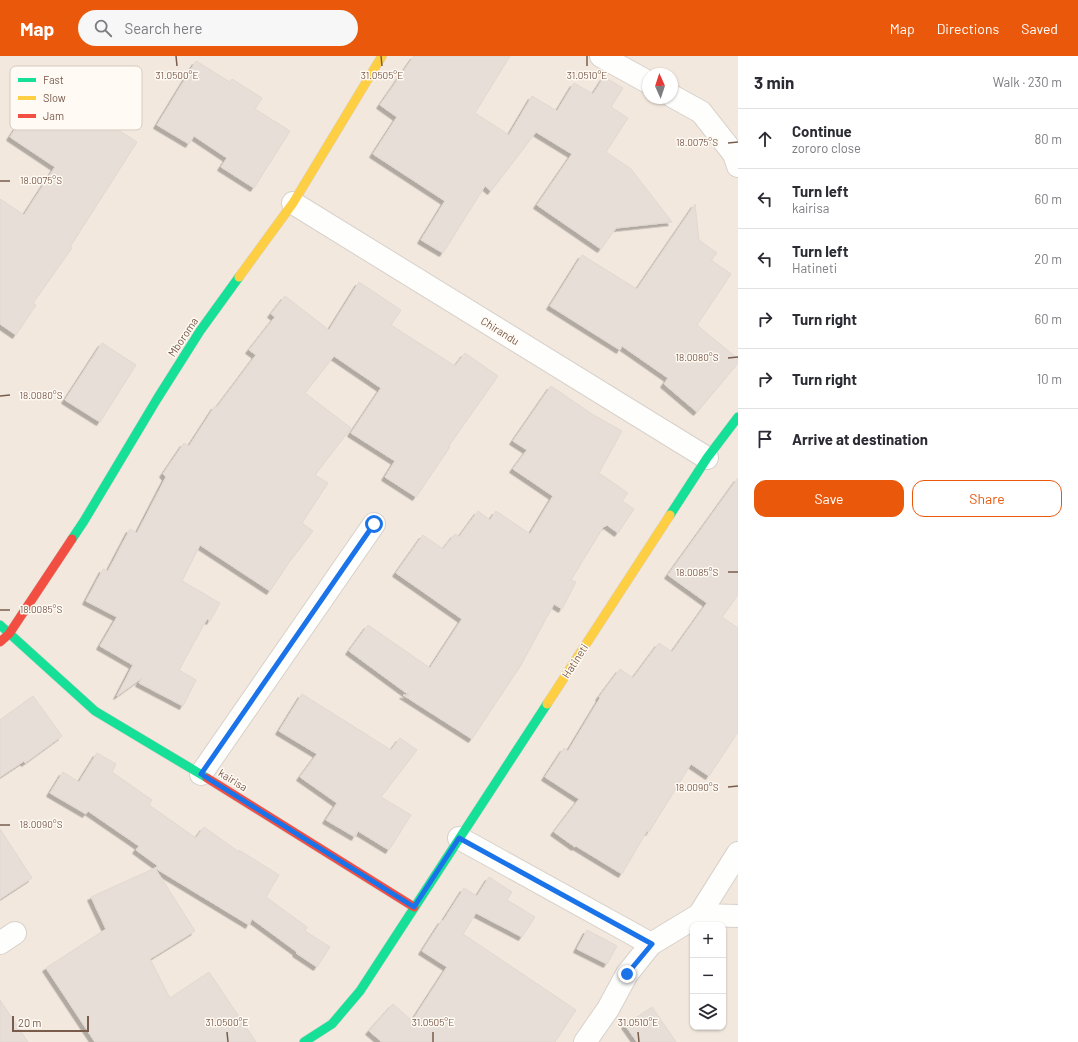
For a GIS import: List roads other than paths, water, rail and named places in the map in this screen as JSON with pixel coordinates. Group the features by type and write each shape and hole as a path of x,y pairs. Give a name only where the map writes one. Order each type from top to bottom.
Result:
{"street":[{"name":"Mboroma","path":"0,642 9,634 84,522 157,399 200,331 293,203 382,56"},
{"path":"601,56 642,79"},
{"path":"678,99 701,112 734,154 738,166"},
{"name":"Chirandu","path":"293,203 707,458"},
{"name":"Hatineti","path":"304,1042 332,1024 360,991 707,458 738,417"},
{"path":"201,774 374,524"},
{"name":"kairisa","path":"0,625 95,711 201,774 414,907"},
{"path":"459,838 652,944"},
{"path":"585,1042 608,1009 627,974 652,944 699,915 738,853"},
{"path":"699,915 738,916"}]}
